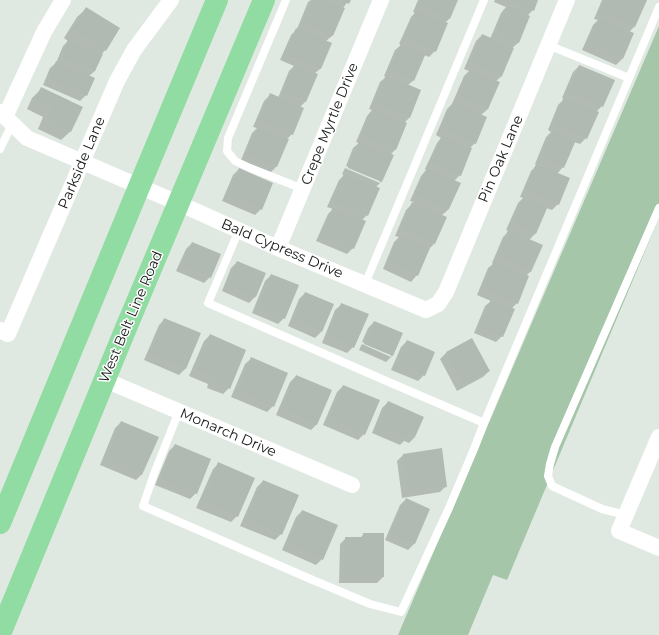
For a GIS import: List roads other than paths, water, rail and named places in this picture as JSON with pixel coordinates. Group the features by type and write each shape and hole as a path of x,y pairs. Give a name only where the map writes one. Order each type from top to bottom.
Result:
{"main road":[{"path":"0,523 218,0"},
{"name":"West Belt Line Road","path":"0,634 178,203 264,0"}],"street":[{"path":"6,117 44,32 63,0"},
{"name":"Parkside Lane","path":"4,332 83,162 98,123 117,81 134,50 171,0"},
{"name":"Crepe Myrtle Drive","path":"278,248 381,0"},
{"name":"Pin Oak Lane","path":"426,310 438,304 446,292 567,0"},
{"name":"Bald Cypress Drive","path":"6,117 28,138 278,248 426,310"},
{"name":"Monarch Drive","path":"105,380 352,485"},
{"path":"659,437 619,531 659,548"}],"lane":[{"path":"286,0 228,138 227,152 235,161 303,189"},
{"path":"365,284 484,0"},
{"path":"179,412 143,506 370,604 401,612 474,449 659,7"},
{"path":"548,45 629,78"},
{"path":"0,149 6,117"},
{"path":"626,515 602,509 552,486 548,476 555,447 659,208"},
{"path":"238,230 208,302 484,423"}]}
